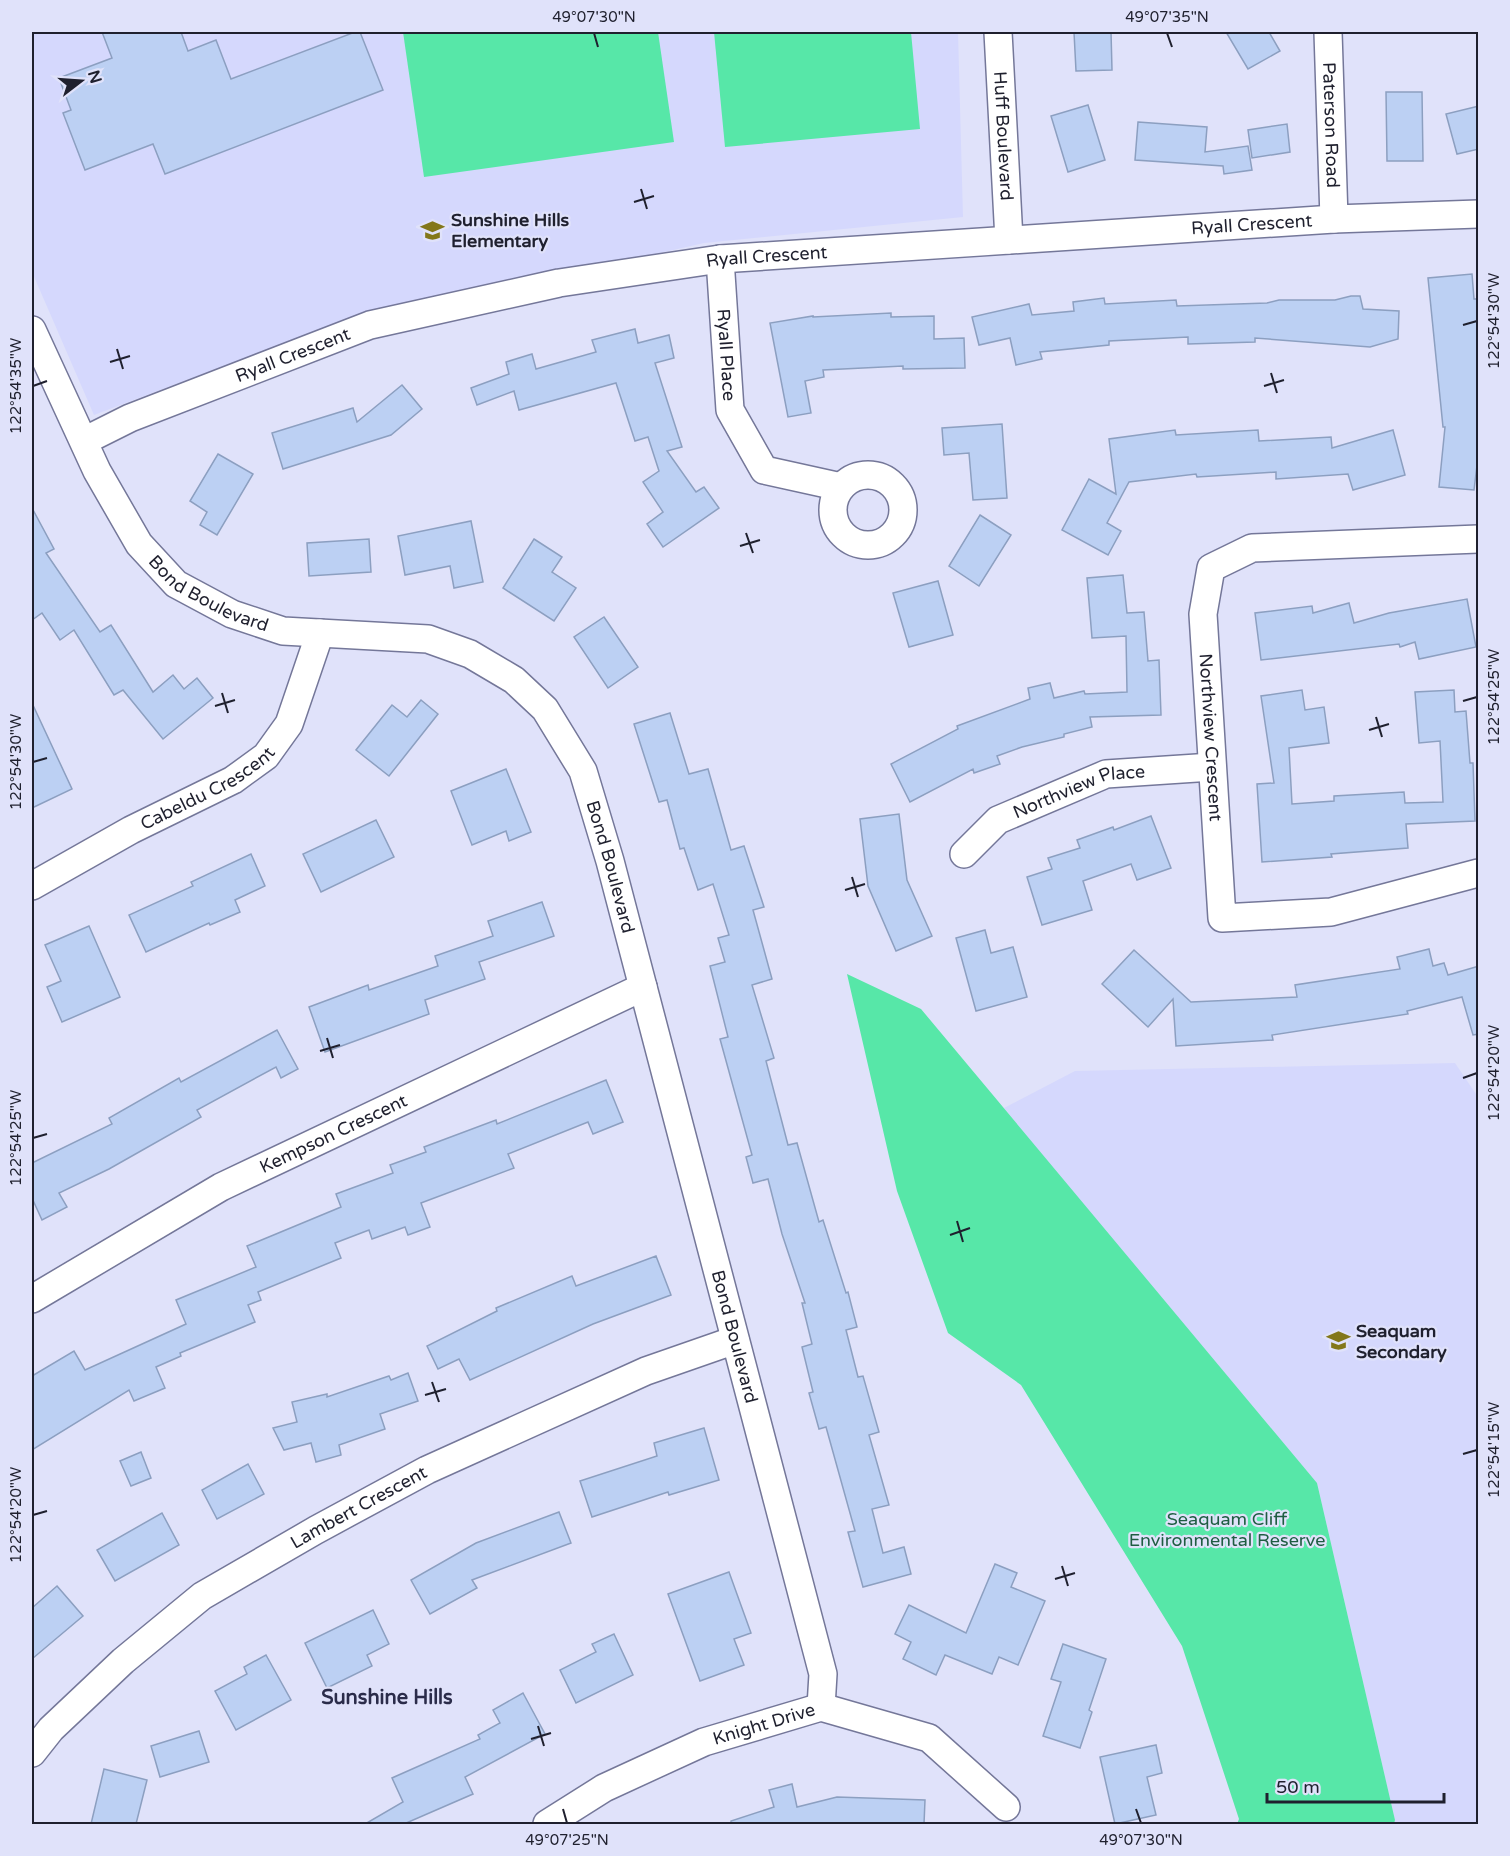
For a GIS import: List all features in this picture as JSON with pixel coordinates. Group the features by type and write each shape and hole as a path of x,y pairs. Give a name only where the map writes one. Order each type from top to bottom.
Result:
{"street":[{"name":"Huff Boulevard","path":"999,32 1009,240"},
{"name":"Paterson Road","path":"1328,32 1334,219"},
{"name":"Ryall Crescent","path":"84,441 130,418 370,325 559,283 720,259 1334,219 1479,214"},
{"name":"Ryall Place","path":"720,259 730,410 764,470 841,487"},
{"name":"Bond Boulevard","path":"32,330 97,471 139,544 176,584 232,614 284,631 428,639 470,654 514,680 545,709 583,771 610,861 823,1674 821,1707"},
{"name":"Northview Crescent","path":"1479,540 1252,548 1211,568 1203,614 1222,918 1331,912 1479,873"},
{"name":"Cabeldu Crescent","path":"32,886 131,830 233,780 266,756 289,724 320,633"},
{"name":"Northview Place","path":"964,854 998,820 1106,774 1212,767"},
{"name":"Kempson Crescent","path":"32,1299 221,1186 643,987"},
{"name":"Lambert Crescent","path":"32,1753 51,1730 123,1661 202,1596 316,1530 428,1470 646,1371 735,1340"},
{"name":"Knight Drive","path":"547,1824 604,1788 704,1742 821,1707 929,1738 1006,1807"}],"shaded area":[{"name":"Sunshine Hills Elementary","path":"32,32 958,32 963,217 704,243 440,303 221,367 94,415 32,272"},
{"name":"Seaquam Secondary","path":"1455,1063 1478,1097 1478,1824 1394,1824 1395,1820 1317,1483 1004,1108 1075,1071"}],"green space":[{"path":"403,32 658,32 674,142 424,177"},
{"path":"714,32 911,32 920,129 725,147"},
{"name":"Seaquam Cliff Environmental Reserve","path":"847,974 921,1009 1317,1483 1395,1820 1394,1824 1237,1824 1239,1819 1182,1646 1021,1385 948,1333 897,1191"}],"building":[{"path":"102,32 181,32 188,51 216,40 231,79 360,32 383,90 165,174 153,144 85,170 63,113 71,110 59,78 112,58"},
{"path":"1074,32 1111,32 1112,70 1076,71"},
{"path":"1226,32 1269,32 1280,51 1248,69"},
{"path":"1386,92 1422,92 1423,161 1387,161"},
{"path":"1088,105 1105,160 1068,172 1051,116"},
{"path":"1479,106 1479,149 1457,154 1446,114"},
{"path":"1138,122 1207,127 1205,152 1248,146 1252,170 1224,174 1223,166 1135,160"},
{"path":"1287,124 1290,152 1252,158 1248,130"},
{"path":"1472,274 1474,299 1479,299 1479,449 1474,490 1439,487 1445,427 1443,427 1428,278"},
{"path":"1360,296 1363,309 1399,311 1398,339 1370,347 1255,338 1255,342 1188,344 1188,337 1109,341 1109,345 1040,352 1042,359 1016,365 1010,338 979,345 972,317 1029,304 1032,315 1074,311 1073,302 1104,298 1105,304 1176,300 1177,306 1267,303 1279,300 1335,300"},
{"path":"891,313 891,317 934,316 934,339 964,338 965,368 903,369 903,366 823,370 824,377 805,381 811,413 788,417 770,323 813,316"},
{"path":"635,329 638,343 669,335 674,358 655,363 682,447 667,451 696,492 704,487 719,508 663,547 647,524 663,512 643,482 659,471 648,437 635,441 616,383 519,410 514,391 477,405 471,388 509,374 506,362 532,354 536,369 596,352 592,340"},
{"path":"402,385 422,409 391,435 283,469 272,433 353,408 357,422"},
{"path":"1002,424 1007,498 973,500 969,453 944,455 942,428"},
{"path":"1175,430 1176,435 1258,430 1259,441 1331,437 1332,448 1393,430 1405,475 1353,490 1348,474 1276,479 1276,472 1197,477 1196,474 1129,482 1107,523 1121,531 1108,555 1062,530 1089,479 1116,494 1109,439"},
{"path":"218,454 253,474 217,535 200,525 207,512 190,501"},
{"path":"32,508 54,549 46,553 100,632 111,625 153,692 173,675 184,689 197,678 213,698 163,739 123,690 114,695 74,630 60,640 42,613 32,620"},
{"path":"980,515 1011,535 979,586 949,566"},
{"path":"471,521 483,582 454,588 450,566 405,575 398,536"},
{"path":"369,539 371,572 309,576 307,543"},
{"path":"534,539 562,557 552,572 576,588 554,621 503,588"},
{"path":"1123,575 1127,613 1144,612 1148,661 1159,660 1161,715 1090,717 1092,727 997,756 1000,764 974,773 973,769 910,802 891,764 958,729 957,726 1030,699 1028,688 1050,683 1054,698 1084,691 1085,694 1127,692 1126,636 1092,638 1087,578"},
{"path":"938,581 953,635 909,647 893,593"},
{"path":"1467,599 1476,647 1419,659 1415,642 1400,647 1399,644 1261,660 1255,613 1312,606 1313,613 1349,603 1354,623 1389,613"},
{"path":"604,617 638,667 608,688 574,637"},
{"path":"1302,690 1305,710 1324,707 1329,743 1289,748 1292,804 1334,801 1334,796 1404,792 1405,803 1443,802 1440,741 1419,743 1415,692 1454,690 1455,712 1466,711 1470,763 1473,763 1475,821 1406,824 1408,848 1262,862 1257,784 1274,783 1261,696"},
{"path":"421,700 438,714 389,776 356,750 392,705 407,717"},
{"path":"32,703 72,789 32,808"},
{"path":"670,713 689,774 708,769 731,850 744,846 764,907 753,910 772,979 752,985 774,1058 766,1061 788,1145 797,1143 819,1222 823,1220 846,1293 848,1292 857,1327 846,1330 858,1377 863,1376 879,1432 869,1435 889,1505 872,1509 883,1553 904,1547 911,1574 863,1587 848,1532 855,1531 826,1427 819,1429 809,1393 813,1392 802,1347 812,1344 802,1303 805,1303 782,1234 768,1179 753,1183 746,1157 752,1155 720,1039 728,1037 710,966 725,962 718,938 729,935 713,884 698,890 684,848 680,849 667,800 659,802 634,724"},
{"path":"506,769 531,832 509,841 506,831 472,845 451,791"},
{"path":"899,814 907,880 932,936 896,951 868,886 860,819"},
{"path":"1151,816 1171,868 1137,880 1131,864 1083,881 1092,910 1042,925 1027,877 1052,869 1048,858 1080,848 1077,840 1113,827 1114,830"},
{"path":"376,820 394,857 321,892 303,854"},
{"path":"251,854 265,886 235,900 240,912 210,925 209,923 146,952 129,915 193,886 191,882"},
{"path":"542,902 554,936 479,962 485,979 425,1000 429,1014 325,1052 309,1007 368,985 369,990 438,966 435,956 493,936 488,921"},
{"path":"89,926 120,997 62,1022 47,987 61,981 45,945"},
{"path":"985,930 991,953 1013,947 1027,997 976,1011 956,938"},
{"path":"1429,949 1433,966 1444,963 1448,975 1479,966 1479,1034 1473,1035 1462,997 1407,1011 1408,1014 1272,1035 1273,1040 1176,1046 1173,999 1148,1027 1102,984 1134,950 1191,1002 1297,997 1295,985 1400,969 1397,957"},
{"path":"277,1030 298,1069 281,1078 276,1067 197,1110 201,1117 109,1169 59,1193 67,1207 42,1220 32,1198 32,1163 112,1124 109,1118 179,1078 181,1082"},
{"path":"606,1080 623,1122 593,1134 588,1122 508,1154 514,1168 421,1203 430,1227 408,1235 405,1227 372,1239 369,1230 335,1243 341,1258 258,1292 261,1300 248,1305 255,1322 180,1353 181,1356 156,1367 165,1388 134,1401 129,1390 32,1450 32,1376 74,1351 85,1370 186,1324 176,1300 256,1267 247,1246 341,1207 336,1194 393,1173 390,1165 426,1152 424,1147 496,1120 497,1124"},
{"path":"656,1256 671,1295 593,1324 470,1380 459,1359 438,1369 427,1346 497,1311 496,1308 572,1276 576,1286"},
{"path":"408,1373 418,1401 380,1414 385,1429 339,1445 341,1455 316,1462 311,1443 284,1450 273,1428 297,1422 292,1402 327,1394 327,1397 389,1376 391,1380"},
{"path":"704,1428 719,1480 669,1495 668,1492 592,1517 580,1481 657,1456 654,1443"},
{"path":"141,1452 151,1478 131,1486 120,1461"},
{"path":"248,1464 264,1494 217,1519 202,1490"},
{"path":"559,1512 571,1543 472,1580 477,1588 430,1614 411,1580 476,1543"},
{"path":"162,1513 179,1545 115,1581 97,1550"},
{"path":"995,1564 1017,1573 1011,1587 1045,1601 1018,1665 999,1657 992,1674 945,1655 936,1675 903,1659 911,1642 895,1634 909,1605 966,1633"},
{"path":"729,1572 751,1633 734,1639 744,1665 700,1681 668,1594"},
{"path":"57,1586 83,1616 32,1659 32,1608"},
{"path":"373,1610 389,1644 367,1655 372,1666 327,1688 305,1643"},
{"path":"614,1634 633,1675 576,1703 560,1670 596,1652 592,1644"},
{"path":"1063,1644 1106,1659 1089,1710 1092,1712 1080,1748 1043,1736 1061,1682 1051,1679"},
{"path":"266,1655 291,1700 236,1730 215,1691 247,1674 244,1667"},
{"path":"523,1693 545,1734 465,1777 473,1794 404,1824 365,1824 403,1802 392,1778 480,1739 478,1735 500,1723 493,1710"},
{"path":"199,1731 209,1762 160,1777 151,1746"},
{"path":"1156,1745 1162,1773 1147,1777 1156,1815 1115,1824 1100,1757"},
{"path":"104,1769 147,1780 136,1824 91,1824"},
{"path":"792,1784 797,1807 837,1797 925,1800 924,1824 731,1824 731,1821 774,1807 769,1790"}],"place":[{"name":"Sunshine Hills Elementary","path":"433,230"},
{"name":"Seaquam Secondary","path":"1338,1341"}],"district":[{"name":"Sunshine Hills","path":"387,1698"}]}
